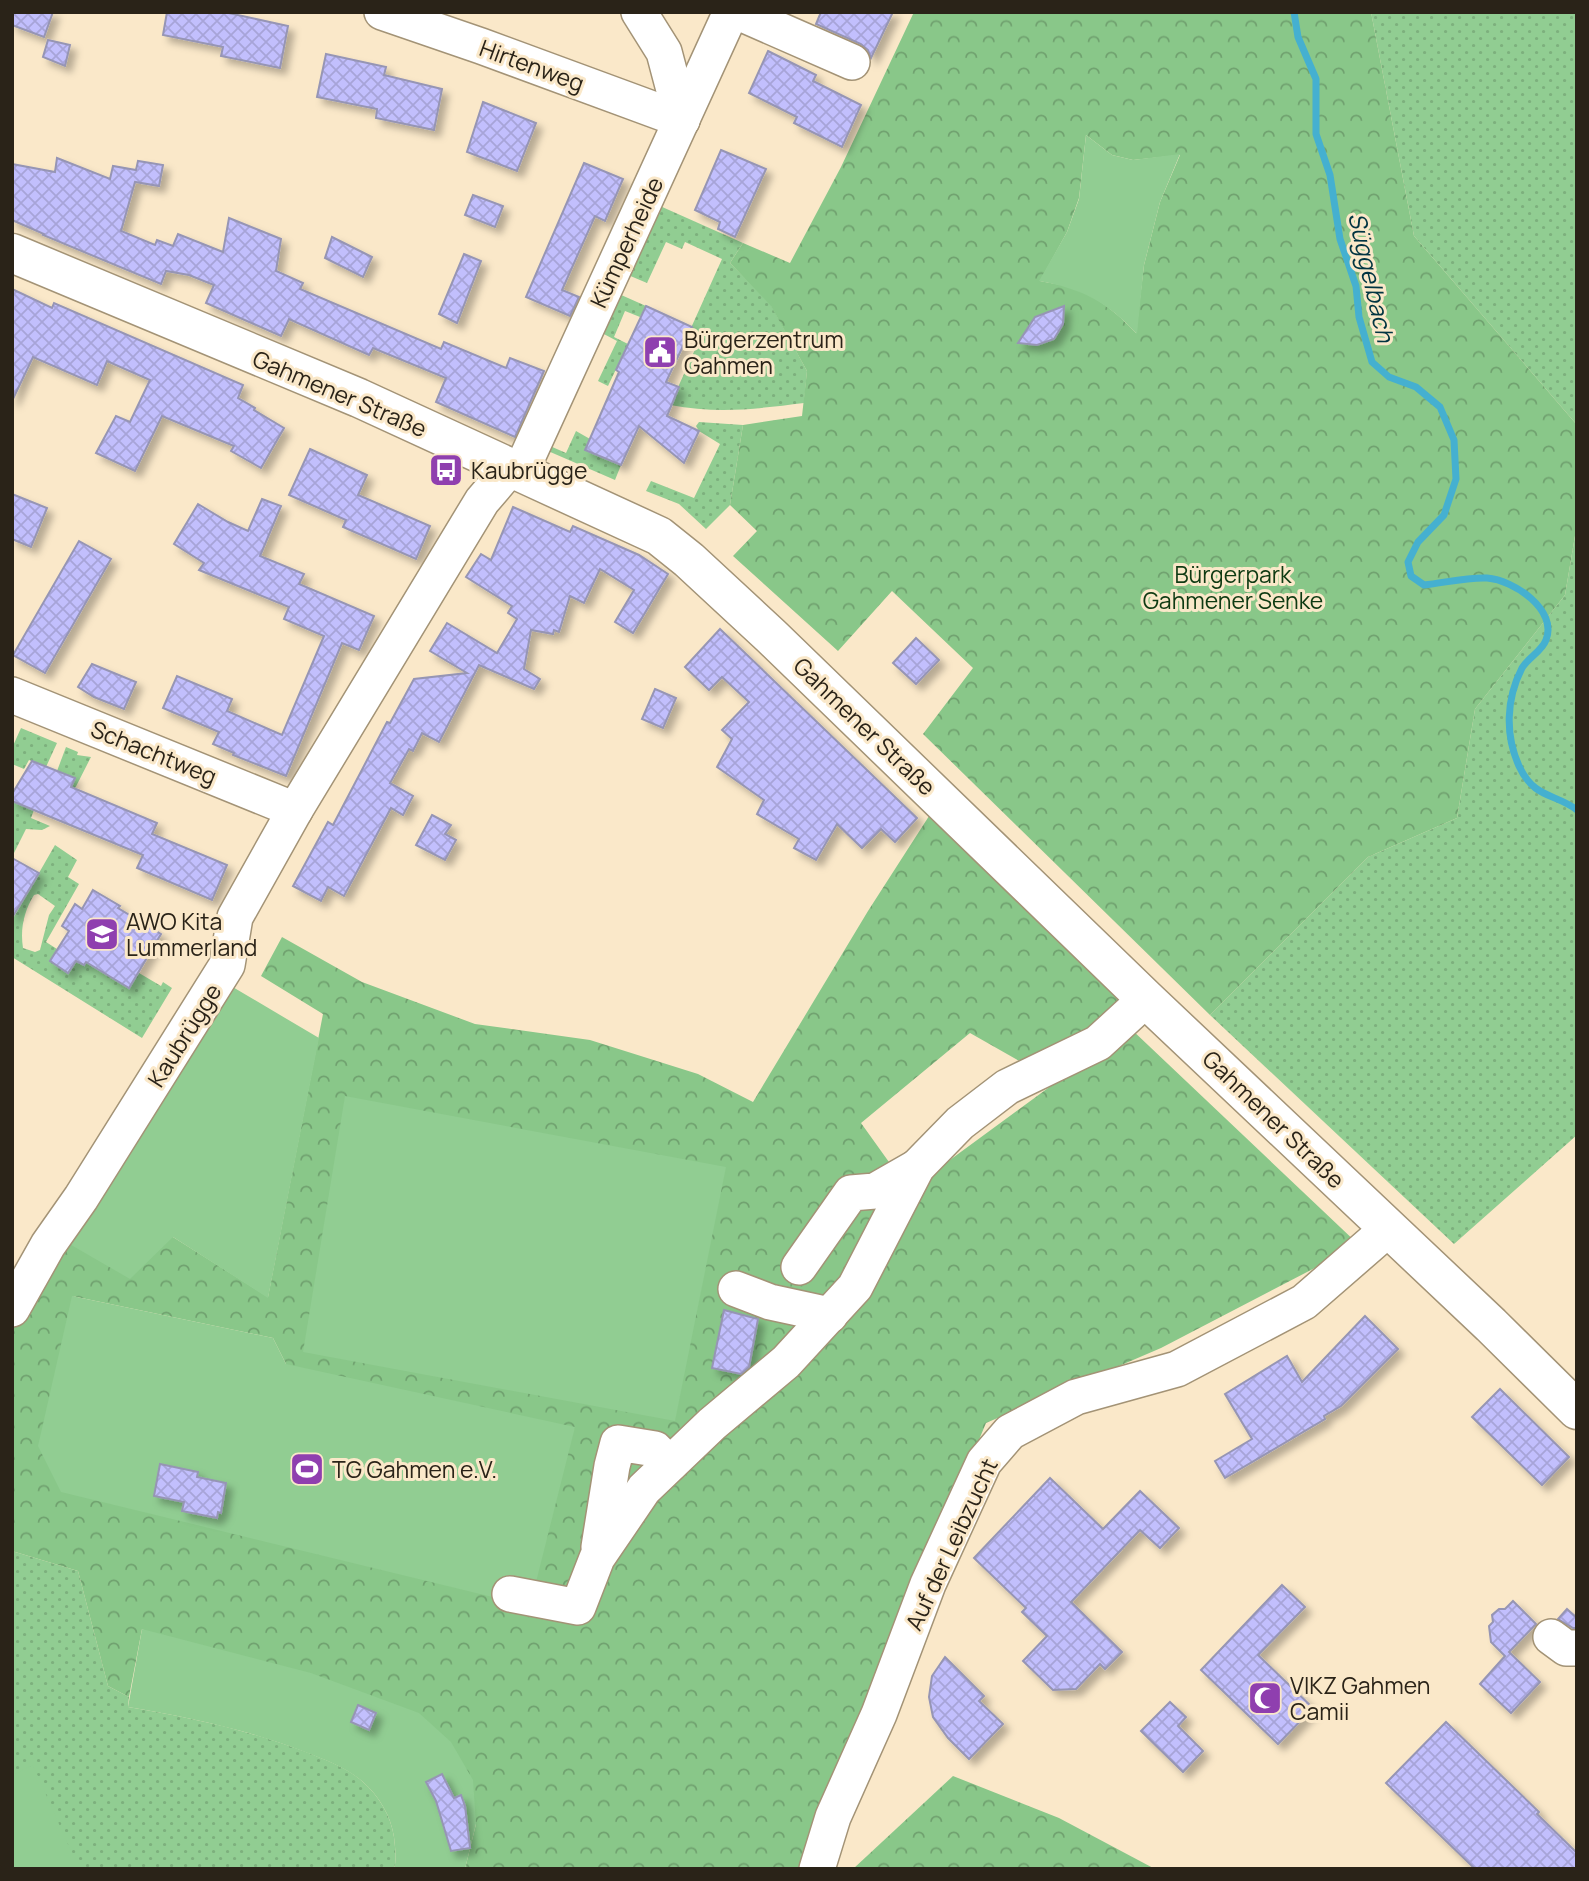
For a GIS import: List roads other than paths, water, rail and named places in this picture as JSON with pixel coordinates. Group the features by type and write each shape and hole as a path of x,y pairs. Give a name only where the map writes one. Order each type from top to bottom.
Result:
{"main road":[{"name":"Gahmener Straße","path":"12,253 359,398 659,536 771,636 1577,1410"}],"street":[{"name":"Hirtenweg","path":"382,12 682,120"},
{"path":"639,12 664,52 682,120"},
{"name":"Kümperheide","path":"516,469 731,12"},
{"path":"738,12 852,62"},
{"name":"Kaubrügge","path":"12,1309 48,1245 81,1198 227,965 235,917 295,810 482,501 516,469"},
{"name":"Schachtweg","path":"12,695 295,810"},
{"path":"799,1267 851,1193 875,1191 917,1167 960,1123 1007,1087 1098,1043 1146,999"},
{"path":"597,1558 645,1489 712,1424 786,1362 855,1287 917,1167"},
{"name":"Auf der Leibzucht","path":"817,1869 833,1817 879,1714 928,1584 984,1462 1010,1432 1076,1397 1177,1369 1304,1302 1388,1229"},
{"path":"736,1289 770,1302 830,1315"},
{"path":"510,1594 578,1607 597,1558 618,1443 655,1449 670,1464"}],"waterway":[{"name":"Süggelbach","path":"1294,12 1298,37 1316,79 1316,134 1330,175 1340,239 1356,286 1359,317 1372,362 1389,377 1416,387 1440,407 1454,440 1456,479 1444,515 1418,542 1408,562 1411,576 1424,585 1472,578 1498,580 1521,591 1540,608 1546,618 1546,640 1522,668 1517,680 1510,704 1511,742 1519,766 1531,784 1577,810"}],"place":[{"name":"Bürgerzentrum Gahmen","path":"660,352"},
{"name":"Kaubrügge","path":"446,470"},
{"name":"AWO Kita Lummerland","path":"102,934"},
{"name":"TG Gahmen e.V.","path":"307,1469"},
{"name":"VIKZ Gahmen Camii","path":"1265,1698"}],"park label":[{"name":"Bürgerpark Gahmener Senke","path":"1233,587"}]}
